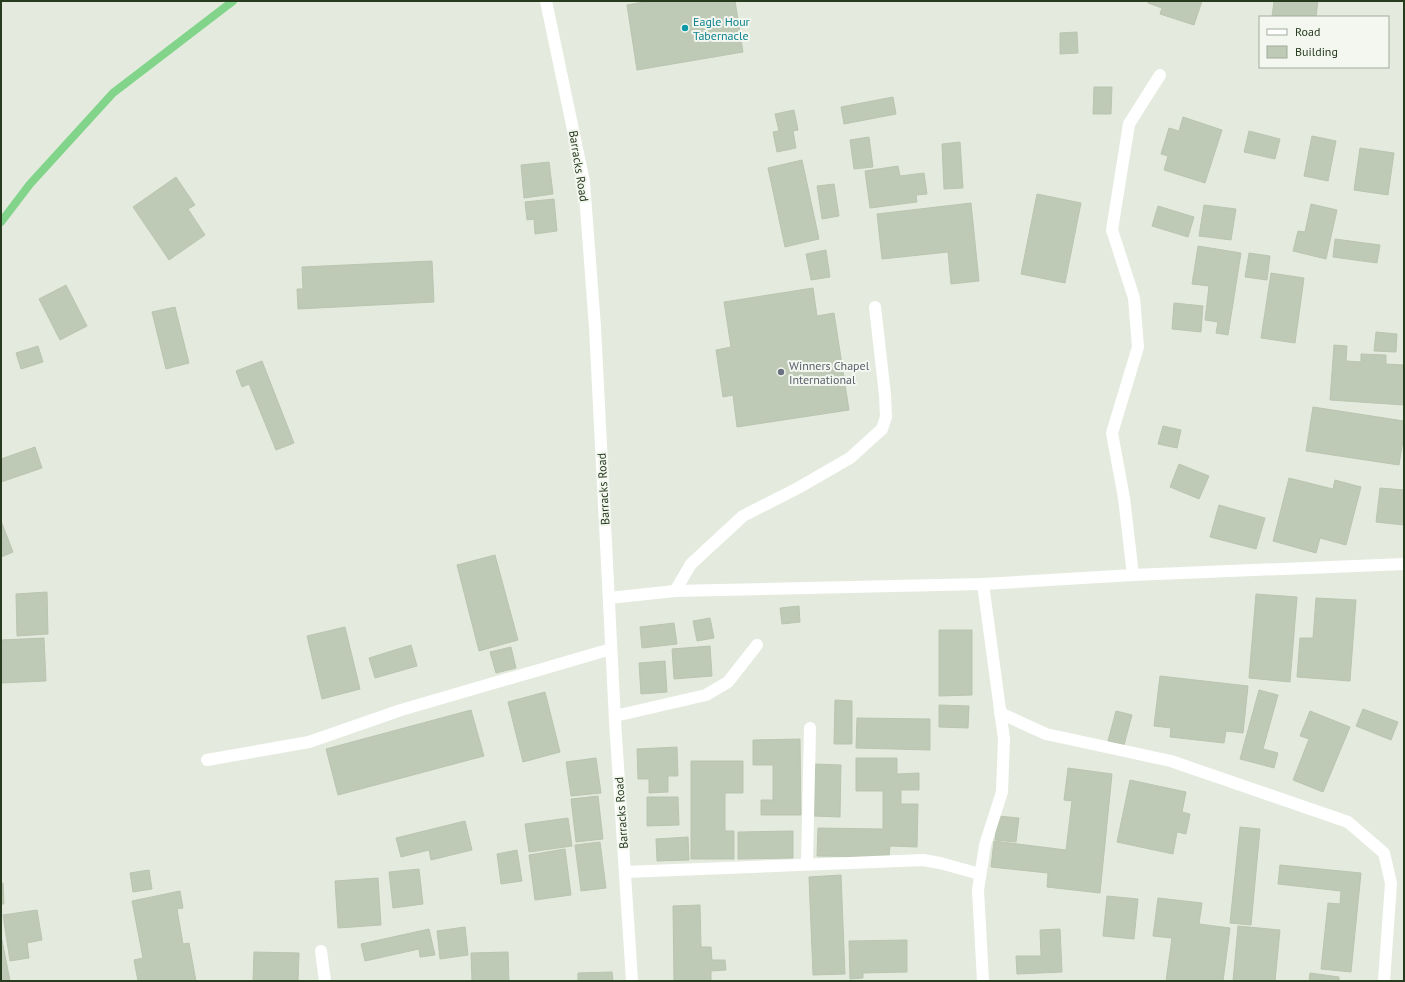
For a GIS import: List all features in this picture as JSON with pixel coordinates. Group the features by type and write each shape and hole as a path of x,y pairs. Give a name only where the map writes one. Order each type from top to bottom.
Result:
{"street":[{"name":"Barracks Road","path":"546,1 584,182 595,327 611,649 632,981"},
{"path":"1133,575 1124,498 1112,433 1138,346 1134,298 1112,230 1128,124 1160,75"},
{"path":"675,591 691,564 743,516 798,488 850,458 882,430 886,417 886,395 875,307"},
{"path":"609,598 675,591 983,584 1133,575 1404,564"},
{"path":"983,584 1004,739 1002,792 984,845 978,890 983,981"},
{"path":"615,716 706,695 728,682 757,645"},
{"path":"207,760 309,742 401,710 611,649"},
{"path":"1000,713 1046,734 1171,761 1348,822 1384,853 1391,883 1384,981"},
{"path":"807,864 810,728"},
{"path":"624,872 923,860 940,862 980,874"},
{"path":"320,951 325,981"}],"building":[{"name":"Eagle Hour Tabernacle","path":"649,1 735,1 743,52 637,70 627,5"},
{"path":"1148,1 1202,1 1194,25 1160,14 1162,8 1148,3"},
{"path":"1274,1 1318,1 1316,16 1272,16"},
{"path":"1077,32 1078,53 1060,54 1060,33"},
{"path":"1094,87 1112,87 1111,114 1093,114"},
{"path":"893,97 896,114 844,124 841,107"},
{"path":"794,110 798,130 793,131 796,148 777,152 773,132 779,131 775,114"},
{"path":"1183,117 1222,130 1205,183 1164,170 1168,156 1161,154 1169,128 1179,131"},
{"path":"1249,131 1280,139 1275,159 1244,152"},
{"path":"1312,136 1336,141 1328,181 1304,176"},
{"path":"869,137 873,167 854,169 850,140"},
{"path":"960,142 963,188 944,189 942,144"},
{"path":"1360,148 1394,153 1388,195 1354,190"},
{"path":"802,160 819,239 785,247 768,168"},
{"path":"549,162 553,194 524,198 521,165"},
{"path":"898,166 900,176 924,173 927,194 916,195 917,202 870,208 865,171"},
{"path":"176,177 195,205 188,209 205,235 169,260 133,207"},
{"path":"834,184 839,216 822,219 817,186"},
{"path":"1037,194 1081,203 1065,283 1021,274"},
{"path":"554,199 557,231 535,234 534,219 527,220 525,202"},
{"path":"971,203 979,281 951,284 948,252 882,259 877,214"},
{"path":"1311,204 1337,210 1326,259 1293,251 1298,231 1305,232"},
{"path":"1204,205 1236,209 1231,240 1199,236"},
{"path":"1158,206 1194,217 1188,237 1152,226"},
{"path":"1335,239 1380,245 1377,263 1333,257"},
{"path":"1198,246 1241,253 1228,335 1216,333 1218,322 1205,320 1209,286 1192,284"},
{"path":"826,250 830,277 811,280 806,254"},
{"path":"1249,253 1270,256 1267,280 1245,277"},
{"path":"432,261 434,302 298,309 297,289 303,289 302,267"},
{"path":"1271,273 1304,278 1295,343 1261,338"},
{"path":"66,285 87,326 60,340 39,299"},
{"name":"Winners Chapel International","path":"813,288 817,316 834,313 849,410 737,427 733,395 723,397 716,350 731,347 724,302"},
{"path":"1174,303 1203,306 1201,332 1172,329"},
{"path":"175,307 189,363 166,369 152,312"},
{"path":"1376,332 1397,334 1396,352 1374,351"},
{"path":"1334,345 1347,346 1346,361 1361,362 1361,354 1386,355 1386,364 1404,365 1404,405 1330,400"},
{"path":"38,346 43,362 21,369 16,353"},
{"path":"262,361 294,443 276,450 249,384 242,387 236,371"},
{"path":"1313,407 1404,421 1404,434 1399,465 1306,451"},
{"path":"1163,426 1181,430 1177,448 1158,444"},
{"path":"35,447 42,468 1,482 1,459"},
{"path":"1179,464 1209,476 1199,499 1170,487"},
{"path":"1289,478 1333,489 1335,480 1361,487 1346,545 1320,538 1316,553 1273,541"},
{"path":"1380,488 1404,490 1404,525 1376,522"},
{"path":"1219,505 1265,518 1256,549 1210,537"},
{"path":"1,521 13,552 1,557"},
{"path":"495,555 518,640 479,651 457,565"},
{"path":"47,592 48,634 17,636 16,594"},
{"path":"1256,594 1297,597 1290,682 1249,678"},
{"path":"1316,598 1356,600 1350,681 1297,677 1300,638 1313,638"},
{"path":"799,606 800,622 782,624 780,608"},
{"path":"710,618 714,638 697,641 693,621"},
{"path":"674,623 677,644 642,648 640,627"},
{"path":"345,627 360,689 322,699 307,636"},
{"path":"939,630 972,630 972,695 939,696"},
{"path":"44,638 46,681 1,683 1,640"},
{"path":"411,645 417,666 375,678 369,658"},
{"path":"710,646 712,676 674,679 672,649"},
{"path":"511,647 516,668 496,673 490,652"},
{"path":"665,661 667,692 641,694 639,663"},
{"path":"1160,676 1248,686 1243,733 1226,731 1224,743 1170,737 1171,728 1154,726"},
{"path":"1259,690 1278,695 1263,749 1278,753 1274,768 1240,759"},
{"path":"545,692 560,752 523,762 508,702"},
{"path":"835,700 852,701 852,744 834,744"},
{"path":"939,705 969,706 968,728 939,727"},
{"path":"1363,709 1398,722 1391,740 1356,726"},
{"path":"471,710 484,756 338,795 326,749"},
{"path":"1116,711 1132,715 1124,745 1108,741"},
{"path":"1310,711 1350,727 1323,792 1293,780 1309,739 1300,736"},
{"path":"857,718 930,719 930,750 856,748"},
{"path":"800,739 801,815 761,815 761,800 773,800 773,765 753,765 753,740"},
{"path":"677,747 678,776 668,776 668,792 649,793 649,779 638,779 637,749"},
{"path":"596,758 601,793 571,796 566,762"},
{"path":"856,758 897,758 897,774 919,773 919,790 901,790 901,804 918,804 917,847 890,846 889,857 817,856 818,828 883,829 883,791 856,791"},
{"path":"691,761 743,761 743,793 725,793 725,831 734,831 734,859 691,859"},
{"path":"815,764 841,765 840,817 814,816"},
{"path":"1068,768 1112,774 1100,893 1047,887 1048,873 991,867 994,841 1066,850 1072,801 1064,800"},
{"path":"1130,780 1186,792 1182,812 1190,814 1186,834 1177,832 1173,854 1117,842"},
{"path":"598,796 603,839 576,842 571,799"},
{"path":"647,797 678,797 679,825 647,826"},
{"path":"998,816 1019,818 1016,842 995,840"},
{"path":"568,818 572,846 529,852 525,824"},
{"path":"465,821 472,850 431,860 429,850 401,857 396,838"},
{"path":"1240,827 1260,829 1251,925 1230,923"},
{"path":"793,831 793,858 738,859 738,832"},
{"path":"688,837 689,860 657,861 656,839"},
{"path":"600,842 606,888 581,891 575,845"},
{"path":"565,849 571,895 535,900 529,855"},
{"path":"517,850 522,881 501,884 497,854"},
{"path":"1280,865 1361,873 1351,972 1321,969 1328,903 1340,904 1341,891 1278,884"},
{"path":"419,869 423,904 393,908 389,872"},
{"path":"149,870 152,889 133,892 130,873"},
{"path":"841,875 845,974 813,975 809,877"},
{"path":"378,878 381,925 338,928 335,881"},
{"path":"1,883 3,883 4,904 1,904"},
{"path":"180,891 183,908 177,909 183,944 189,943 196,981 138,981 134,960 143,958 132,901"},
{"path":"1107,896 1138,899 1134,939 1103,936"},
{"path":"1158,898 1202,903 1199,924 1230,928 1223,981 1166,981 1172,938 1153,936"},
{"path":"700,905 701,947 711,947 712,960 725,960 726,970 711,971 711,981 674,981 673,906"},
{"path":"37,910 42,940 27,943 29,958 10,961 3,915"},
{"path":"1238,926 1280,930 1275,981 1233,981"},
{"path":"465,927 468,955 440,959 437,931"},
{"path":"429,929 435,955 420,957 419,949 365,961 361,944"},
{"path":"1060,929 1062,972 1017,974 1016,956 1041,956 1040,930"},
{"path":"2,940 10,981 1,981"},
{"path":"907,940 907,972 863,973 863,978 850,979 849,941"},
{"path":"254,952 299,953 298,981 253,981"},
{"path":"508,952 509,981 472,981 471,953"},
{"path":"612,972 613,981 578,981 578,973"},
{"path":"1310,973 1339,977 1339,981 1309,981"}],"waterway":[{"path":"1,222 30,184 113,93 233,1"}],"place":[{"name":"Eagle Hour Tabernacle","path":"685,28"},
{"name":"Winners Chapel International","path":"781,372"}]}
